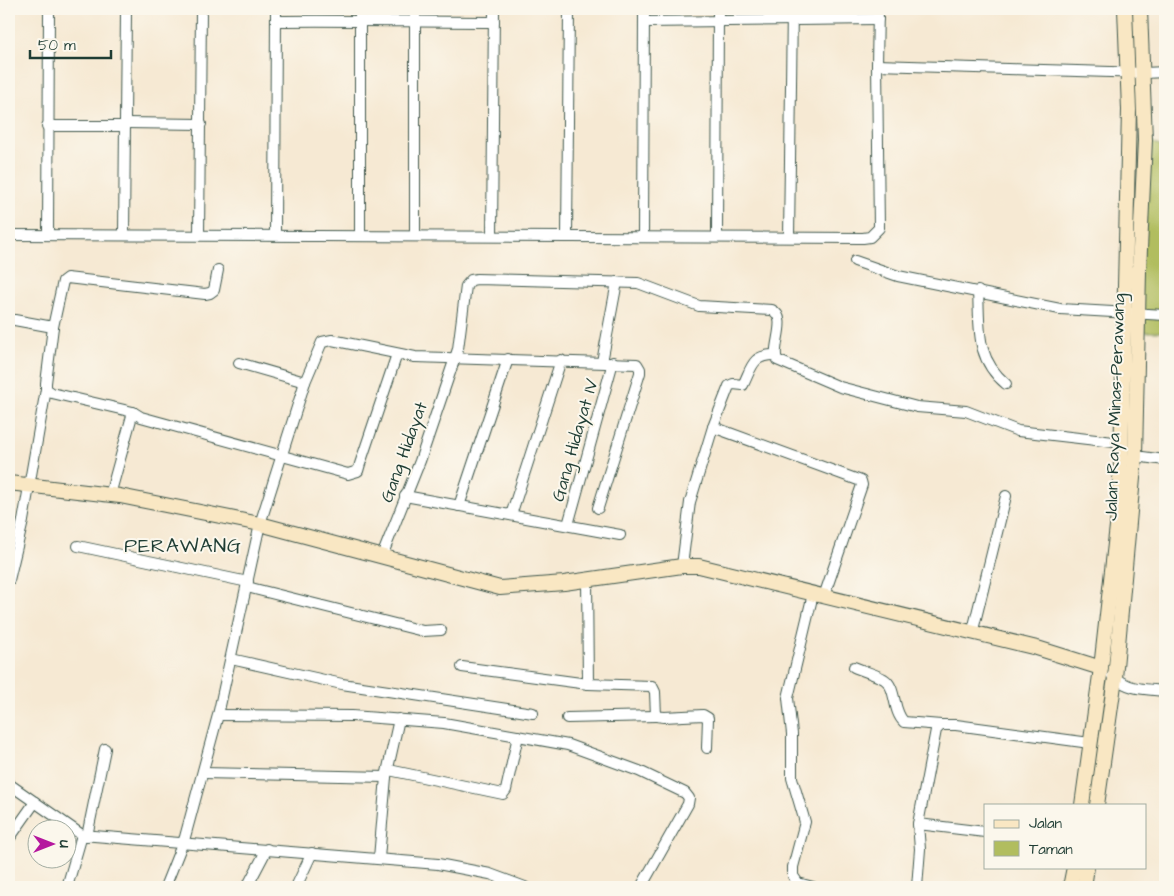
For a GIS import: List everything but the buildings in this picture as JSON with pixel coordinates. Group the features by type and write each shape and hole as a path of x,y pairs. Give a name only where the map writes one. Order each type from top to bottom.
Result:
{"main road":[{"name":"Jalan Raya Minas-Perawang","path":"1082,804 1101,668 1117,526 1122,443 1129,73 1125,9"},
{"name":"Jalan Raya Minas-Perawang","path":"1097,804 1115,678 1136,456 1138,314 1145,140 1144,73 1140,9"},
{"path":"9,483 29,487 110,495 260,524 500,588 587,579 682,566 699,566 972,634 1037,648 1101,668"},
{"path":"1070,887 1074,868"},
{"path":"1084,887 1088,868"}],"street":[{"path":"48,235 49,9"},
{"path":"124,235 126,9"},
{"path":"199,235 201,9"},
{"path":"275,235 276,9"},
{"path":"360,9 360,235"},
{"path":"415,9 415,235"},
{"path":"492,236 494,9"},
{"path":"567,236 568,9"},
{"path":"643,237 644,9"},
{"path":"717,237 718,9"},
{"path":"789,237 792,9"},
{"path":"9,235 863,238 870,237 878,231 878,14 792,20 644,22"},
{"path":"276,21 494,22"},
{"path":"877,65 1129,73 1165,72"},
{"path":"47,126 201,124"},
{"path":"855,261 898,276 1060,309 1165,315"},
{"path":"9,580 29,487 46,389 53,327 63,281 67,278 210,294 214,290 218,270"},
{"name":"Gang Hidayat","path":"382,556 420,461 458,349 466,286 471,280 616,282"},
{"path":"602,362 616,282 638,283 699,306 776,312 779,323 774,355 777,360 784,365 857,392 917,407 966,411 1018,431 1122,443"},
{"path":"978,291 984,358 996,375 1006,384"},
{"path":"9,319 53,327"},
{"path":"165,887 183,842 203,773 231,659 260,524 305,382 323,341 332,340 415,357 636,363 640,369 598,508"},
{"path":"46,389 52,393 133,412 141,417 348,474 358,471 397,354"},
{"path":"682,566 690,502 713,427 730,384 742,385 756,358 763,355 774,355"},
{"path":"459,506 508,359"},
{"path":"511,515 561,360"},
{"name":"Gang Hidayat IV","path":"568,525 613,362"},
{"path":"239,363 305,382"},
{"path":"110,495 133,412"},
{"path":"713,427 861,481 862,485 819,595 788,698 792,734 792,778 805,822 793,868 793,876 798,883 813,887"},
{"path":"1136,456 1165,460"},
{"path":"405,496 620,535"},
{"path":"972,634 1006,496"},
{"path":"78,546 247,585 423,631 441,630"},
{"path":"587,579 588,684"},
{"path":"231,659 342,684 533,712"},
{"path":"462,667 588,684 652,686 655,692 656,716"},
{"path":"854,667 885,680 889,685 897,713 904,722 956,725 1090,744"},
{"path":"1101,668 1120,684 1165,691"},
{"path":"218,715 352,716 444,723 577,748 639,771 688,796 688,804 641,887"},
{"path":"567,718 706,716 710,721 707,748"},
{"path":"379,858 387,773 399,719"},
{"path":"918,887 920,849 918,824 936,730 941,725"},
{"path":"203,773 387,773 503,794 506,790 518,736"},
{"path":"67,887 85,835 105,749"},
{"path":"9,784 85,835 379,858 463,868 490,874 525,887"},
{"path":"9,839 35,802"},
{"path":"918,824 984,832"},
{"path":"247,887 267,849"},
{"path":"296,887 312,853"}],"green space":[{"path":"1140,135 1165,149 1165,332 1135,332"}],"district":[{"name":"PERAWANG","path":"183,546"}]}
